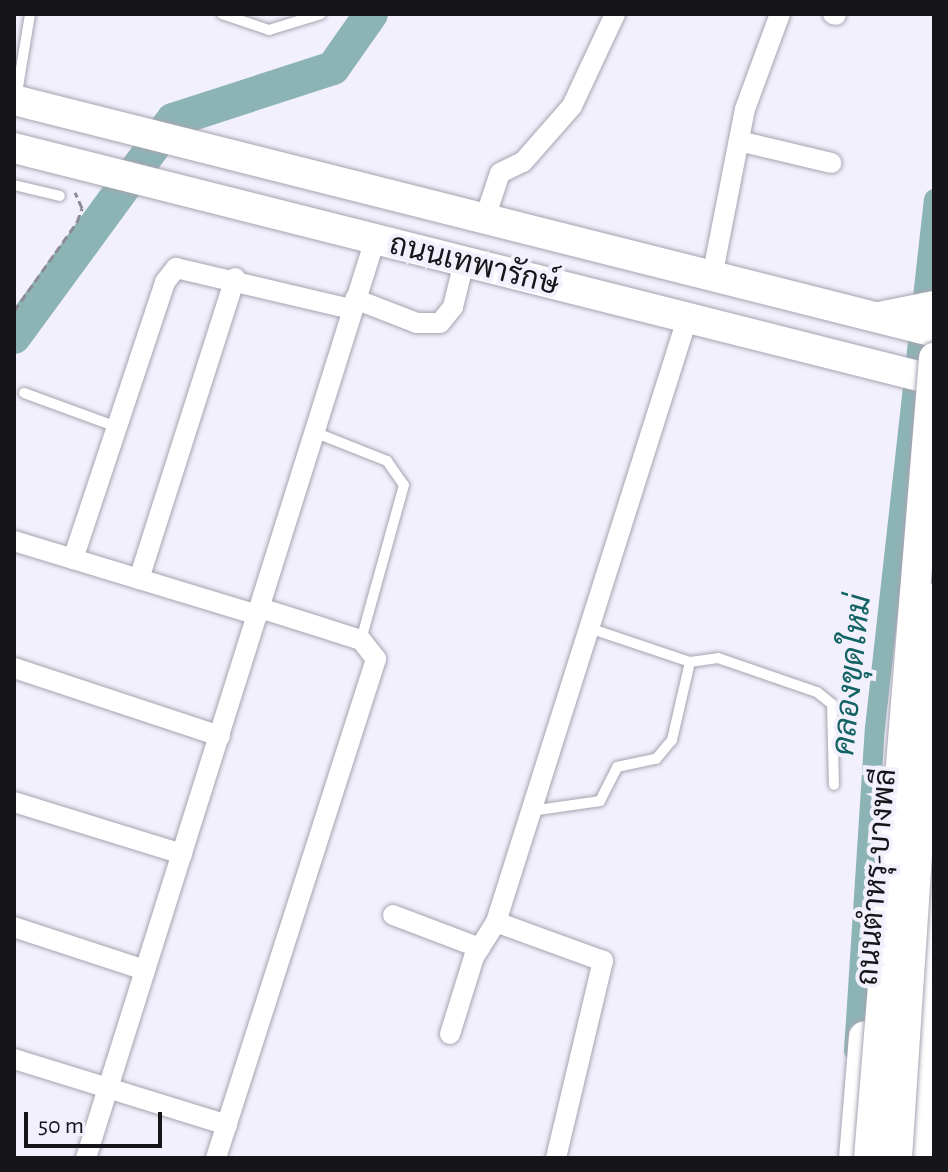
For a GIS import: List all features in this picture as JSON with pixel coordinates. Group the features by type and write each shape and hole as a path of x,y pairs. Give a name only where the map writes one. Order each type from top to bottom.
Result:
{"main road":[{"name":"ถนนเทพารักษ์","path":"15,101 934,332"},
{"name":"ถนนเทพารักษ์","path":"14,148 934,380"},
{"path":"874,318 934,306"},
{"path":"869,1158 934,358"},
{"path":"897,1158 934,598"},
{"name":"ถนนตำหรุ-บางพลี","path":"854,1158 893,704 905,659 934,605"},
{"name":"ถนนตำหรุ-บางพลี","path":"918,1158 932,960 934,867"}],"street":[{"path":"485,218 500,173 523,162 572,106 615,14"},
{"path":"712,277 739,141 780,14"},
{"path":"739,141 831,163"},
{"path":"86,1158 375,240"},
{"path":"73,559 117,427 176,268 353,304 417,323 440,323 453,307 464,262"},
{"path":"139,579 235,278"},
{"path":"450,1034 480,948 496,922 687,319"},
{"path":"14,541 361,640 372,648 374,672 216,1158"},
{"path":"14,668 220,736"},
{"path":"14,802 182,854"},
{"path":"393,915 480,948"},
{"path":"496,922 603,961 556,1158"},
{"path":"14,927 145,970"},
{"path":"14,1059 227,1125"}],"lane":[{"path":"15,101 30,14"},
{"path":"222,14 269,30 321,14"},
{"path":"14,185 60,196"},
{"path":"24,393 117,427"},
{"path":"314,432 387,461 404,485 361,640"},
{"path":"589,628 690,662 718,658 832,704 834,785"},
{"path":"531,811 600,801 617,767 656,759 672,740 690,662"}],"path":[{"path":"14,311 82,208 55,158"}],"waterway":[{"path":"14,337 173,120 333,68 371,14"},
{"name":"คลองขุดใหม่","path":"854,1051 875,728 934,199"}]}
